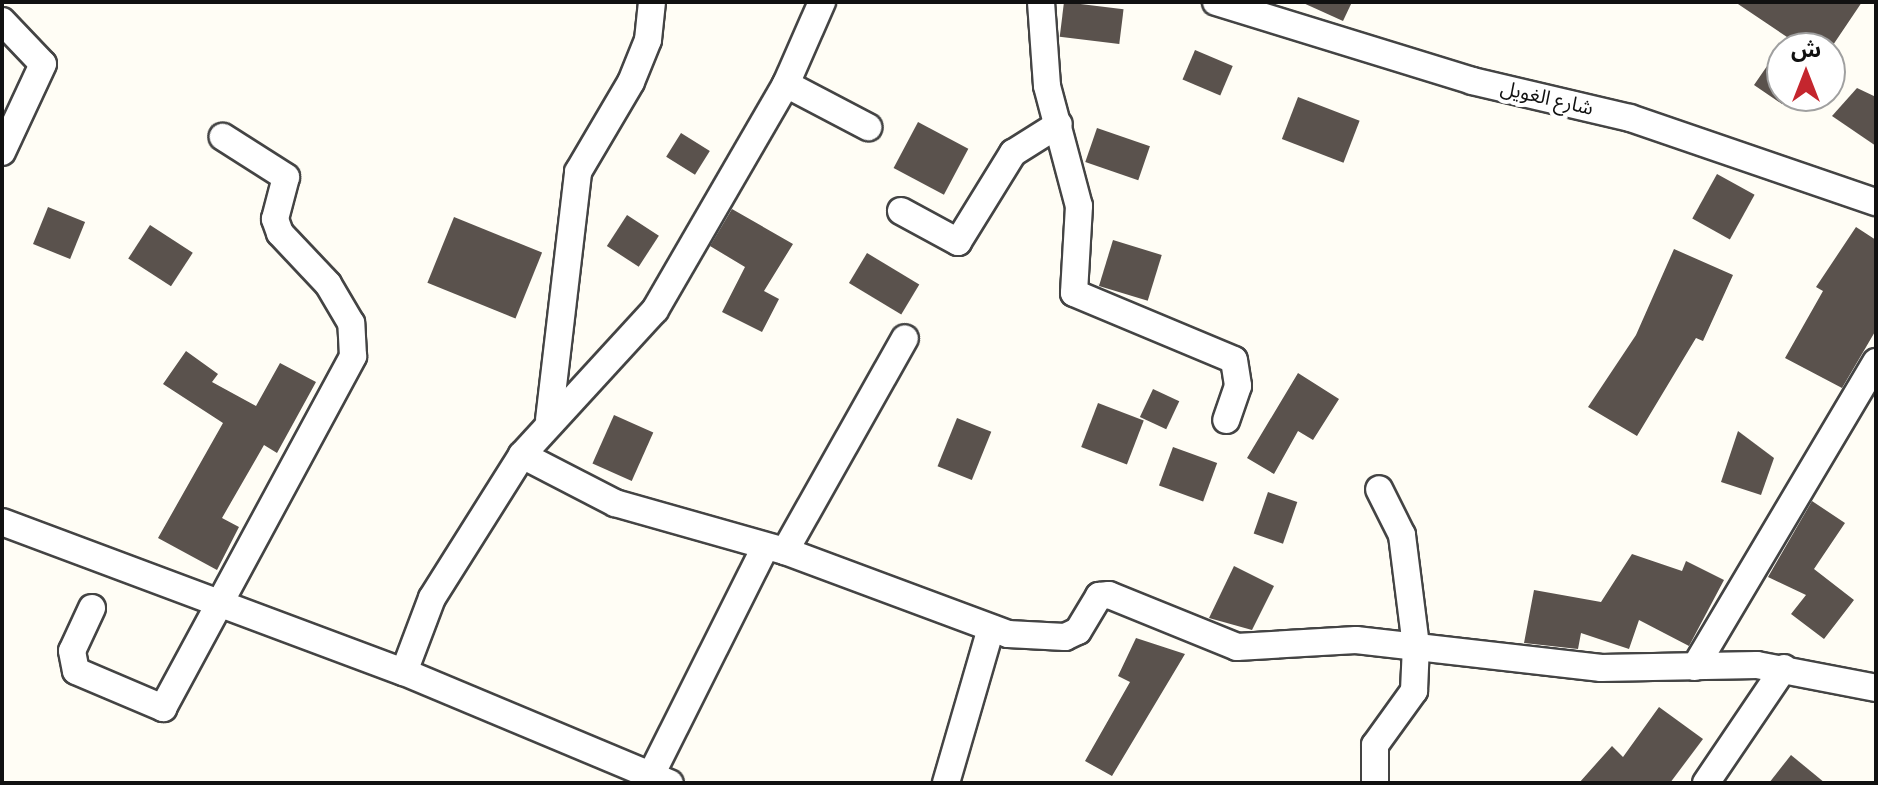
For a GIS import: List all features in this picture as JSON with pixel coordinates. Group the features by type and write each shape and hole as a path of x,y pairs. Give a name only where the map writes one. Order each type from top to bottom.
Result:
{"street":[{"path":"549,420 578,172 631,82 648,40 652,2"},
{"path":"404,672 432,598 522,455 549,420 655,310 786,84 822,2"},
{"path":"1041,2 1047,86 1079,206 1074,293 1234,360 1238,386 1226,420"},
{"name":"شارع الغويل","path":"1216,2 1472,81 1630,118 1876,202"},
{"path":"2,21 43,64 2,152"},
{"path":"786,84 868,127"},
{"path":"901,211 958,242 1013,153 1059,124"},
{"path":"92,608 72,651 76,671 155,709 174,699 355,340 328,284 280,233 275,219 286,177 280,168 223,137"},
{"path":"2,522 404,672 660,779 775,549 905,338"},
{"path":"1695,667 1876,362"},
{"path":"522,455 615,503 775,549 991,628 1065,637 1078,631 1099,596 1109,595 1237,647 1356,640 1506,661 1784,668 1876,688"},
{"path":"1375,783 1375,745 1414,691 1416,646 1402,535 1379,489"},
{"path":"946,783 991,628"},
{"path":"1706,783 1784,668"}],"building":[{"path":"1064,2 1124,9 1119,44 1060,37"},
{"path":"1301,2 1352,2 1343,21"},
{"path":"1735,2 1862,2 1842,32 1780,32"},
{"path":"1195,50 1233,66 1220,95 1182,79"},
{"path":"1766,68 1766,93 1754,85"},
{"path":"1857,88 1876,97 1876,146 1832,116 1836,112 1846,112 1846,100"},
{"path":"1298,97 1360,121 1343,163 1282,139"},
{"path":"918,122 968,149 944,195 894,168"},
{"path":"1097,128 1150,146 1138,180 1085,162"},
{"path":"681,133 710,151 695,175 666,157"},
{"path":"1717,174 1755,195 1730,239 1692,219"},
{"path":"48,207 85,222 70,259 33,244"},
{"path":"732,209 793,244 764,291 779,299 762,332 722,312 745,267 710,246"},
{"path":"627,215 659,236 639,267 607,246"},
{"path":"454,217 542,253 515,318 427,283"},
{"path":"150,225 193,253 171,286 128,259"},
{"path":"1856,227 1876,240 1876,330 1842,388 1785,358 1823,291 1816,287"},
{"path":"1113,240 1162,255 1148,301 1099,286"},
{"path":"1674,249 1733,275 1703,341 1696,338 1637,436 1588,407 1636,335"},
{"path":"867,253 919,284 901,314 849,283"},
{"path":"186,351 218,374 212,382 256,406 280,363 316,382 277,453 264,445 222,518 239,527 217,570 158,538 223,423 163,384"},
{"path":"1298,373 1339,399 1313,440 1298,431 1274,474 1247,458"},
{"path":"1153,389 1179,401 1166,429 1140,417"},
{"path":"1098,403 1144,421 1127,464 1081,447"},
{"path":"614,415 653,432 632,481 592,463"},
{"path":"957,418 991,432 972,480 938,466"},
{"path":"1738,431 1774,458 1761,495 1721,482"},
{"path":"1173,447 1217,463 1203,502 1159,486"},
{"path":"1268,492 1297,502 1283,544 1254,534"},
{"path":"1812,501 1845,523 1814,569 1854,600 1824,639 1791,614 1806,595 1768,577"},
{"path":"1632,554 1682,571 1686,561 1724,580 1689,646 1639,620 1629,649 1581,633 1578,649 1524,643 1534,590 1601,602"},
{"path":"1234,566 1274,586 1252,630 1209,618"},
{"path":"1136,638 1185,654 1112,776 1085,761 1130,682 1118,676"},
{"path":"1659,707 1703,739 1670,783 1579,783 1612,746 1623,757"},
{"path":"1791,755 1825,783 1769,783"}]}
